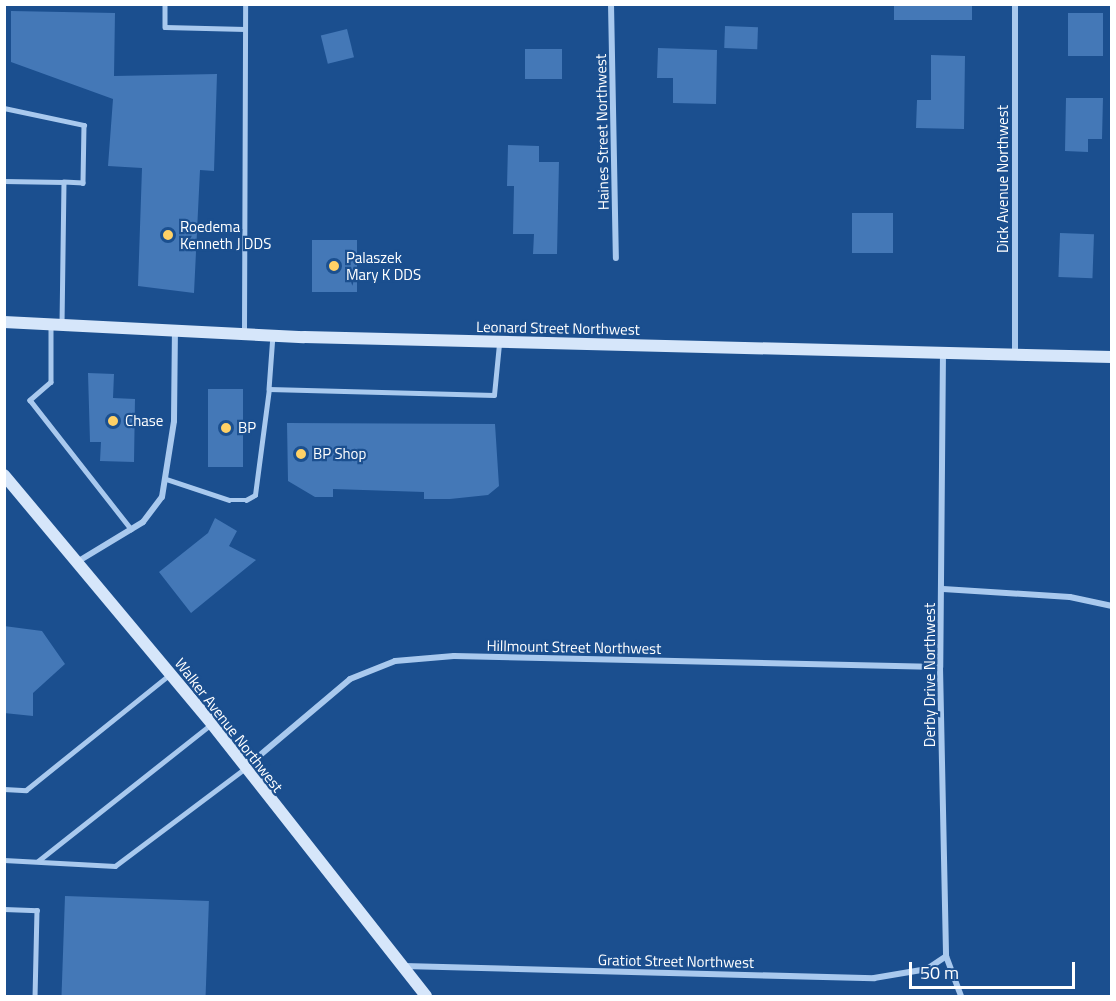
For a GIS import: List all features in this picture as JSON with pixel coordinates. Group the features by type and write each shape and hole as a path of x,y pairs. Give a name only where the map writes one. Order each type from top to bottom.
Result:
{"main road":[{"name":"Leonard Street Northwest","path":"7,324 499,342 943,351 1112,357"},
{"name":"Walker Avenue Northwest","path":"4,475 212,724 244,769 426,996"}],"street":[{"name":"Haines Street Northwest","path":"611,4 616,258"},
{"name":"Dick Avenue Northwest","path":"1015,4 1015,354"},
{"path":"77,562 131,529 162,497 174,421 175,331"},
{"name":"Derby Drive Northwest","path":"943,351 943,589 940,668 946,956 961,996"},
{"path":"943,589 1070,597 1112,606"},
{"name":"Hillmount Street Northwest","path":"244,769 350,679 395,661 454,656 940,668"},
{"name":"Gratiot Street Northwest","path":"401,965 874,978 927,969 946,956"}],"lane":[{"path":"165,4 165,27 245,29"},
{"path":"244,334 245,4"},
{"path":"4,108 84,125 83,183 4,181"},
{"path":"64,182 51,381 30,400 131,529"},
{"path":"166,479 229,500 246,500 255,495 269,389 273,335"},
{"path":"269,389 494,395 499,342"},
{"path":"4,789 26,790 171,674"},
{"path":"37,861 212,724"},
{"path":"4,860 115,866 244,769"},
{"path":"4,909 37,910 35,996"}],"building":[{"path":"894,4 972,4 972,20 894,20"},
{"path":"11,11 115,13 114,76 217,74 214,171 200,170 194,293 138,286 142,168 108,166 113,99 11,62"},
{"path":"1068,13 1103,13 1103,56 1068,56"},
{"path":"725,26 758,27 757,49 724,48"},
{"path":"347,29 354,57 328,64 321,36"},
{"path":"658,48 717,50 716,104 673,103 673,78 657,78"},
{"path":"525,49 562,49 562,79 525,79"},
{"path":"931,55 965,56 964,129 916,128 917,100 931,100"},
{"path":"1066,98 1103,98 1102,139 1088,139 1088,152 1065,151"},
{"path":"508,145 539,146 539,162 559,162 557,254 533,254 534,234 513,234 514,186 507,186"},
{"path":"852,213 893,213 893,253 852,253"},
{"path":"1060,233 1094,234 1092,278 1058,277"},
{"name":"Palaszek Mary K DDS","path":"312,240 357,240 357,292 312,292"},
{"name":"Chase","path":"88,373 114,374 113,398 135,399 134,462 100,461 101,442 90,442"},
{"path":"208,389 243,389 243,467 208,467"},
{"path":"287,423 495,424 499,486 488,495 450,499 424,499 424,492 333,489 333,497 315,497 288,481"},
{"path":"215,518 237,531 229,546 256,560 191,613 159,572 208,533"},
{"path":"4,626 42,631 65,664 33,693 33,716 4,713"},
{"path":"65,896 209,901 206,996 62,996"}],"place":[{"name":"Roedema Kenneth J DDS","path":"168,235"},
{"name":"Palaszek Mary K DDS","path":"334,266"},
{"name":"Chase","path":"113,421"},
{"name":"BP","path":"226,428"},
{"name":"BP Shop","path":"301,454"}]}
